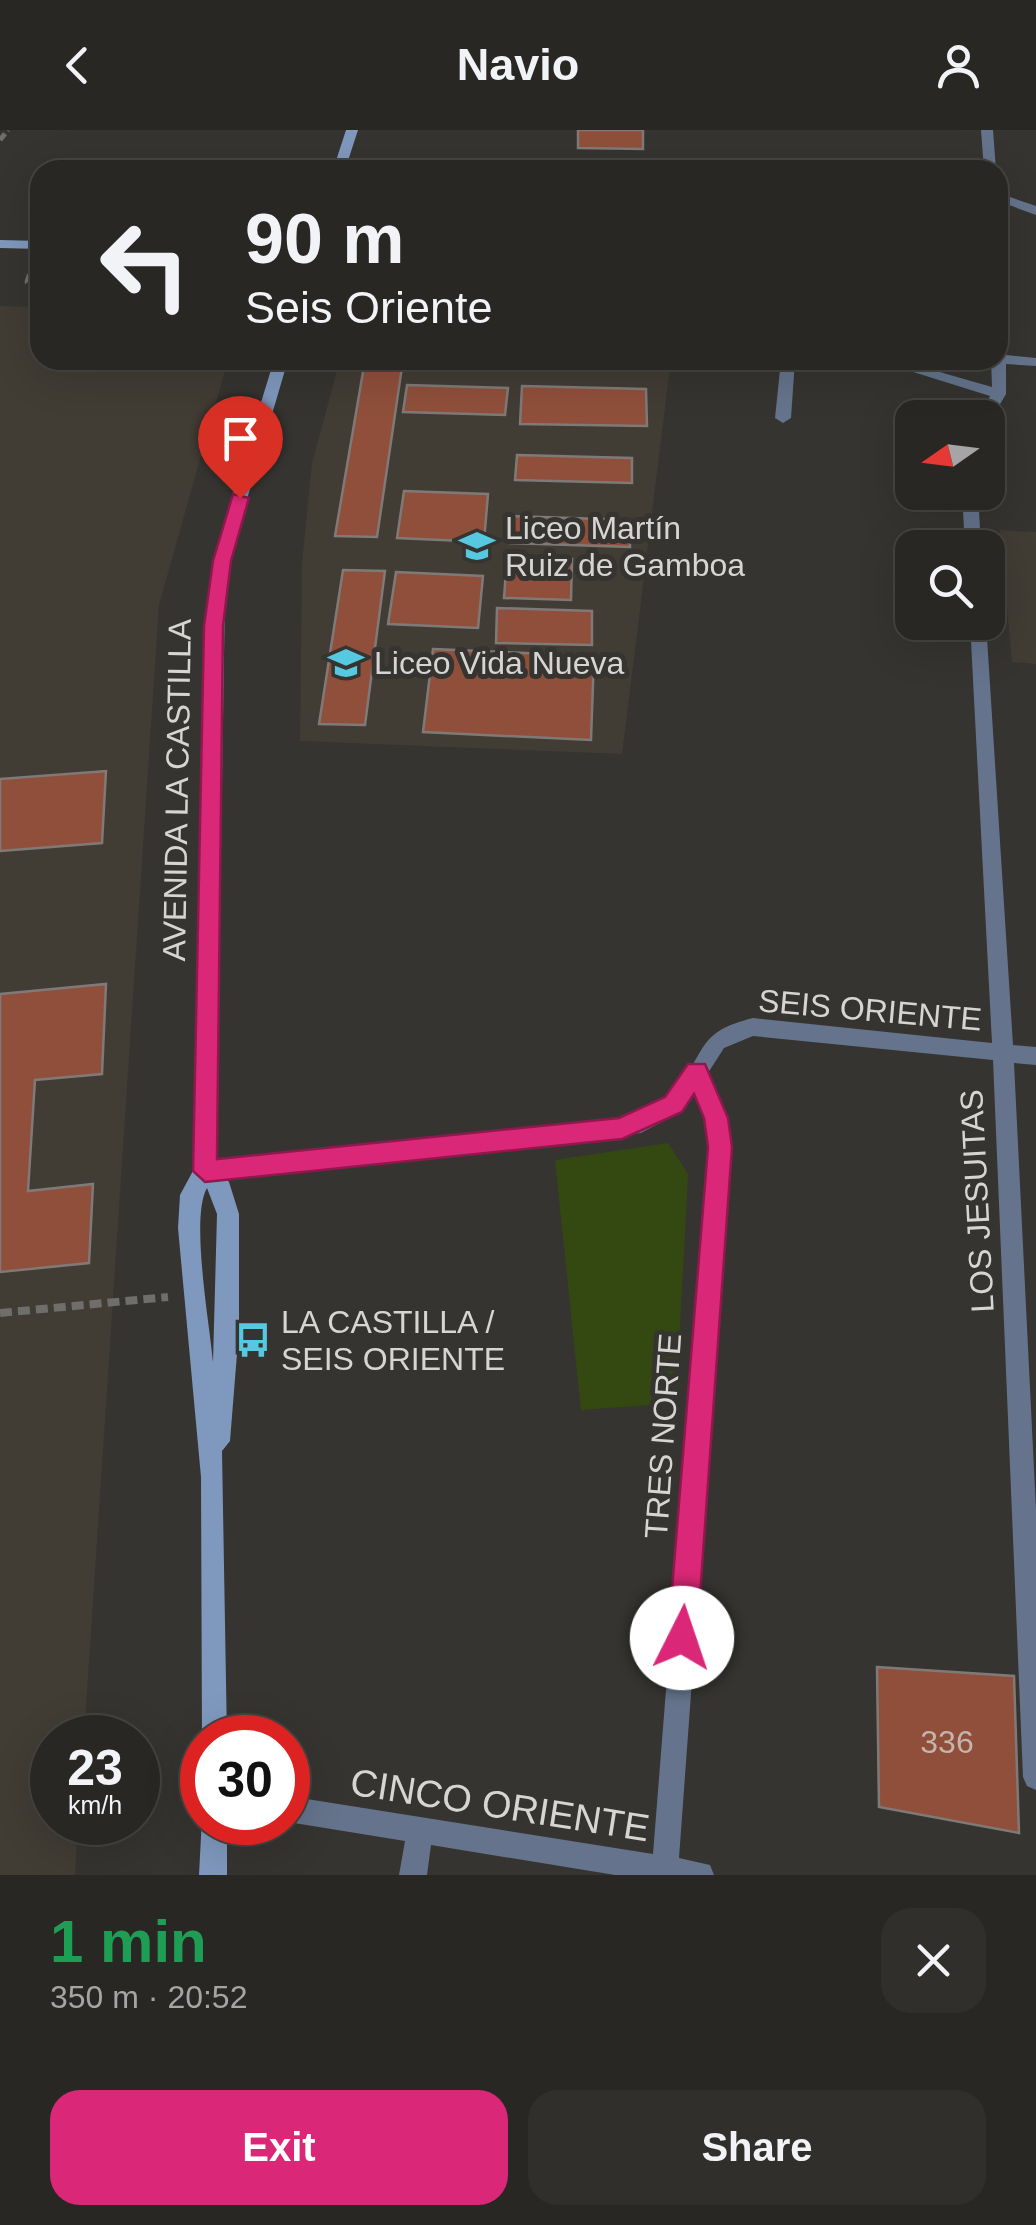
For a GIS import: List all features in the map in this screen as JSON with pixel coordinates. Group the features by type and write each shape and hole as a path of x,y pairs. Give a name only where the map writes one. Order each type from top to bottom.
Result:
{"main road":[{"path":"342,160 352,130"},
{"path":"1,245 30,245"},
{"name":"AVENIDA LA CASTILLA","path":"214,1715 213,1477 189,1206 194,1184 205,1171 214,626 229,533 278,370"},
{"name":"AVENIDA LA CASTILLA","path":"205,1171 221,1188 228,1214 228,1329 213,1477"},
{"path":"213,1875 214,1845"}],"street":[{"path":"988,130 990,160"},
{"path":"1008,201 1036,211"},
{"path":"1008,360 1036,362"},
{"path":"783,418 787,370"},
{"path":"916,370 999,394"},
{"path":"996,400 1000,370"},
{"name":"LOS JESUITAS","path":"979,640 1003,1052 1036,1777"},
{"name":"SEIS ORIENTE","path":"205,1171 622,1128 674,1105 710,1046 736,1030 753,1027 1036,1056"},
{"name":"TRES NORTE","path":"665,1870 720,1147 716,1118 696,1071"},
{"name":"CINCO ORIENTE","path":"310,1814 700,1875"},
{"path":"413,1875 420,1831"}],"path":[{"path":"0,140 8,130"},
{"path":"0,1313 194,1295"}],"shaded area":[{"path":"0,306 30,307 30,370 225,370 159,605 85,1715 30,1715 30,1845 77,1845 75,1875 0,1875"},
{"name":"Liceo Martín Ruiz de Gamboa","path":"337,370 670,370 622,754 300,741 302,562 312,463"},
{"path":"1005,530 1036,532 1036,664 1012,662"}],"green space":[{"path":"668,1143 688,1174 676,1403 581,1410 555,1160"}],"building":[{"path":"578,130 643,130 643,149 578,148"},
{"path":"363,370 402,370 377,537 335,536"},
{"path":"407,385 508,388 505,415 403,412"},
{"path":"522,386 646,389 647,426 520,424"},
{"path":"517,455 632,458 632,483 515,480"},
{"path":"404,491 488,494 484,542 397,538"},
{"path":"511,516 630,520 630,547 510,543"},
{"path":"507,557 572,559 571,600 504,598"},
{"path":"343,570 385,571 365,725 319,724"},
{"path":"396,572 483,576 478,628 388,624"},
{"path":"497,608 592,611 592,645 496,643"},
{"path":"433,649 594,656 591,740 423,732"},
{"path":"106,771 102,843 0,851 0,779"},
{"path":"106,984 102,1074 35,1080 28,1191 93,1184 89,1263 0,1272 0,994"},
{"path":"877,1667 1014,1676 1019,1833 879,1807"}],"place":[{"name":"Liceo Martín Ruiz de Gamboa","path":"477,546"},
{"name":"Liceo Vida Nueva","path":"346,663"},
{"name":"LA CASTILLA / SEIS ORIENTE","path":"253,1340"}],"route":[{"path":"240,498 222,561 214,626 205,1171 622,1128 641,1124 674,1105 688,1089 696,1071 716,1118 720,1147 682,1638"}]}
